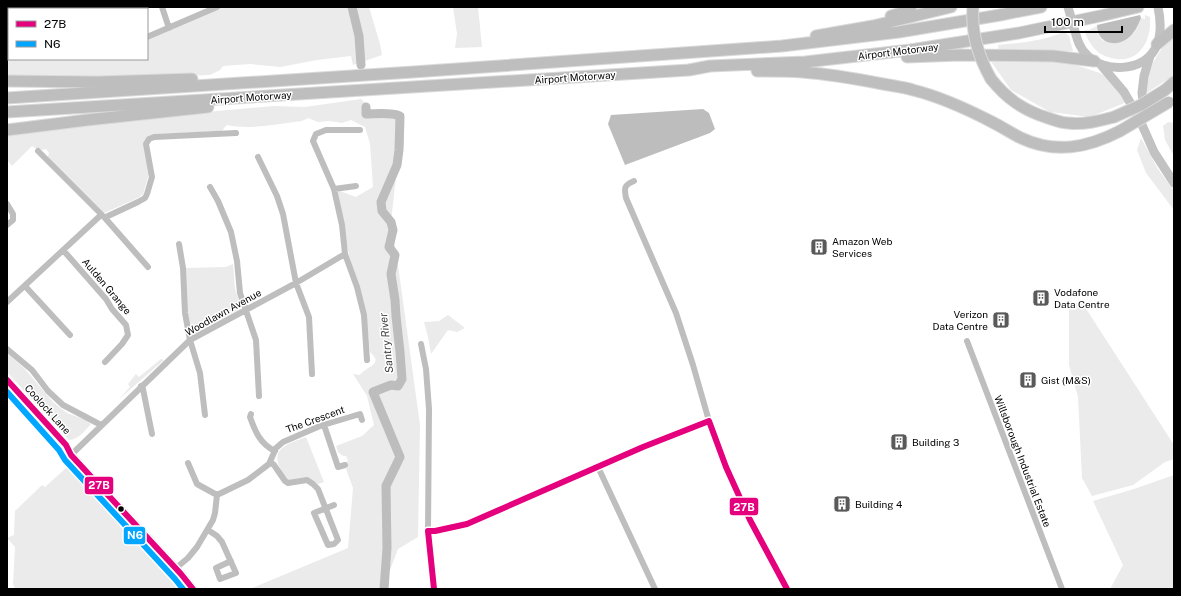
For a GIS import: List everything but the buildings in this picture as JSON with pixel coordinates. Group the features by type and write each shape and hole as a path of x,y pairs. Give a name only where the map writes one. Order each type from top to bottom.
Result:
{"highway":[{"path":"853,29 901,13 911,7"},
{"path":"711,52 768,45 872,26 951,7"},
{"path":"973,7 973,28 975,41 982,61 991,78 1008,98 1017,105 1036,114 1068,123 1098,121 1114,117 1141,105 1166,90 1174,82"},
{"name":"Airport Motorway","path":"7,98 711,52 782,46 884,34 1041,7"},
{"name":"Airport Motorway","path":"7,112 689,70 710,66 805,62 966,42 1019,33 1138,7"},
{"path":"1157,44 1174,30"},
{"path":"805,62 820,63 961,55 1053,56 1098,63"},
{"path":"689,70 698,72 722,70 802,72 856,79 912,90 955,104 1022,138 1044,146 1058,148 1070,148 1098,141 1120,131 1172,101"},
{"path":"7,81 98,82 250,76 261,82"},
{"path":"7,130 239,104 257,97"}],"main road":[{"path":"1068,7 1080,47 1087,55 1098,63 1106,67 1121,68 1132,65 1150,56"},
{"path":"1158,7 1160,36 1146,67 1142,93 1144,113 1167,165 1174,174"},
{"path":"1098,63 1124,92 1139,118 1154,152 1174,183"},
{"name":"Coolock Lane","path":"7,380 66,445 71,455"},
{"name":"Coolock Lane","path":"7,389 61,448 71,455 194,589"}],"street":[{"path":"162,7 169,28"},
{"path":"148,37 217,7"},
{"path":"7,302 63,250 103,217 144,198 147,194 152,177 146,144 149,139 154,137 228,130 236,132"},
{"path":"360,130 326,130 316,134 313,140 334,189 342,224 346,254 357,286 364,315 367,360"},
{"path":"42,152 148,268"},
{"path":"258,157 277,196 283,214 296,283 309,317 312,374"},
{"path":"634,181 625,186 624,191 626,198 676,313 709,421 726,467 750,520 787,589"},
{"path":"334,189 356,186"},
{"path":"210,187 218,201 231,232 237,261 240,293 256,340 259,396"},
{"path":"7,204 14,214 13,220 7,226"},
{"path":"179,244 183,268 185,313 190,340 200,373 205,416"},
{"name":"Aulden Grange","path":"63,250 106,299 112,309 126,325 128,335 122,344 109,354 105,362"},
{"name":"Woodlawn Avenue","path":"71,455 190,340 296,283 346,254"},
{"path":"144,262 149,257"},
{"path":"25,286 71,335"},
{"name":"Willsborough Industrial Estate","path":"967,341 1062,589"},
{"path":"421,344 426,369 429,409 428,530 434,589"},
{"path":"7,349 32,370 48,391 63,405 101,425"},
{"path":"141,386 143,389 152,434"},
{"path":"251,414 250,417 259,439 268,448 275,451"},
{"name":"The Crescent","path":"217,495 248,480 269,464 279,445 287,440 324,424 360,414 362,420"},
{"path":"428,530 435,531 467,524 673,434 709,421"},
{"path":"324,424 338,467 345,464"},
{"path":"270,462 288,483 307,480 314,484 318,489 326,508 338,540 334,544 328,545 314,513 326,508 334,505"},
{"path":"176,568 188,558 208,530 213,520 217,495 197,484 188,463"},
{"path":"598,467 655,589"},
{"path":"208,530 217,536 222,542 231,561"}],"shaded area":[{"path":"222,7 369,7 382,55 353,65 351,56 317,60 280,67 250,64 223,66 220,70 210,75 111,79 7,78 7,55 8,60 148,60 148,39"},
{"path":"453,7 478,7 482,47 455,48 457,34"},
{"path":"1140,15 1141,18 1132,35 1122,42 1107,42 1100,36 1097,25"},
{"path":"1145,15 1150,17 1149,35 1141,50 1136,55 1129,58 1111,58 1101,54 1093,47 1086,35 1085,30 1089,30 1097,26 1097,31 1104,41 1125,40 1130,37 1138,27 1141,18 1145,19"},
{"path":"1064,32 1069,36 1073,51 999,52 998,45 1040,40"},
{"path":"1174,36 1174,75 1145,94 1150,69 1157,55"},
{"path":"990,60 1064,61 1100,73 1109,79 1127,102 1090,117 1050,112 1011,90"},
{"path":"361,99 372,110 396,110 396,118 403,128 404,144 396,176 391,222 420,425 418,537 398,549 383,589 250,589 348,548 353,488 346,469 345,463 348,461 346,456 343,456 338,452 336,446 362,436 374,425 367,396 353,374 360,375 373,365 376,360 370,352 366,312 349,255 334,189 356,197 373,187 370,144 365,127 351,120 342,123 330,121 318,122 308,118 302,121 264,126 245,127 227,125 220,131 155,134 148,136 144,145 150,171 143,194 138,198 104,213 49,159 49,153 46,149 42,150 32,146 12,166 7,160 7,135 96,122 274,106 305,107"},
{"path":"703,109 709,113 715,129 710,133 625,165 608,124 611,115"},
{"path":"1168,122 1174,123 1174,156 1165,140 1163,126"},
{"path":"1141,138 1158,169 1174,191 1174,210 1146,173 1137,150"},
{"path":"233,264 235,288 240,305 239,310 194,334 190,330 185,268 226,267"},
{"path":"1069,301 1083,304 1174,445 1174,459 1165,462 1133,485 1092,496 1082,478 1078,397 1069,365"},
{"path":"448,315 465,328 457,332 448,330 431,354 424,322 439,321"},
{"path":"7,353 24,368 53,402 67,413 86,420 91,424 82,434 73,440 69,440 7,372"},
{"path":"161,359 164,360 118,400 130,387 128,384 136,374 139,377"},
{"path":"306,437 324,482 318,484 305,478 292,480 287,479 282,473 278,461 278,455 284,447"},
{"path":"70,466 182,589 15,589 13,584 15,547 7,538 14,535 15,511 42,485 45,487"},
{"path":"1174,475 1174,589 1110,589 1123,565 1093,501"}],"waterway":[{"name":"Santry River","path":"352,7 359,36 361,65"},
{"name":"Santry River","path":"366,107 366,114 388,114 400,116 397,165 381,202 382,211 391,222 393,230 389,247 395,255 391,274 395,300 402,379 398,386 391,385 373,392 400,457 386,486 387,548 384,589"}],"transit line":[{"name":"27B","path":"7,380 66,445 71,455 181,574 193,589"},
{"name":"N6","path":"7,392 59,450 65,460 183,589"},
{"name":"27B","path":"709,421 726,467 750,520 787,589"},
{"name":"27B","path":"428,531 435,531 467,524 643,447 709,421"},
{"name":"27B","path":"428,531 434,589"}],"place":[{"name":"Amazon Web Services","path":"819,247"},
{"name":"Vodafone Data Centre","path":"1041,298"},
{"name":"Verizon Data Centre","path":"1001,320"},
{"name":"Gist (M&S)","path":"1028,380"},
{"name":"Building 3","path":"899,442"},
{"name":"Building 4","path":"842,504"}]}
